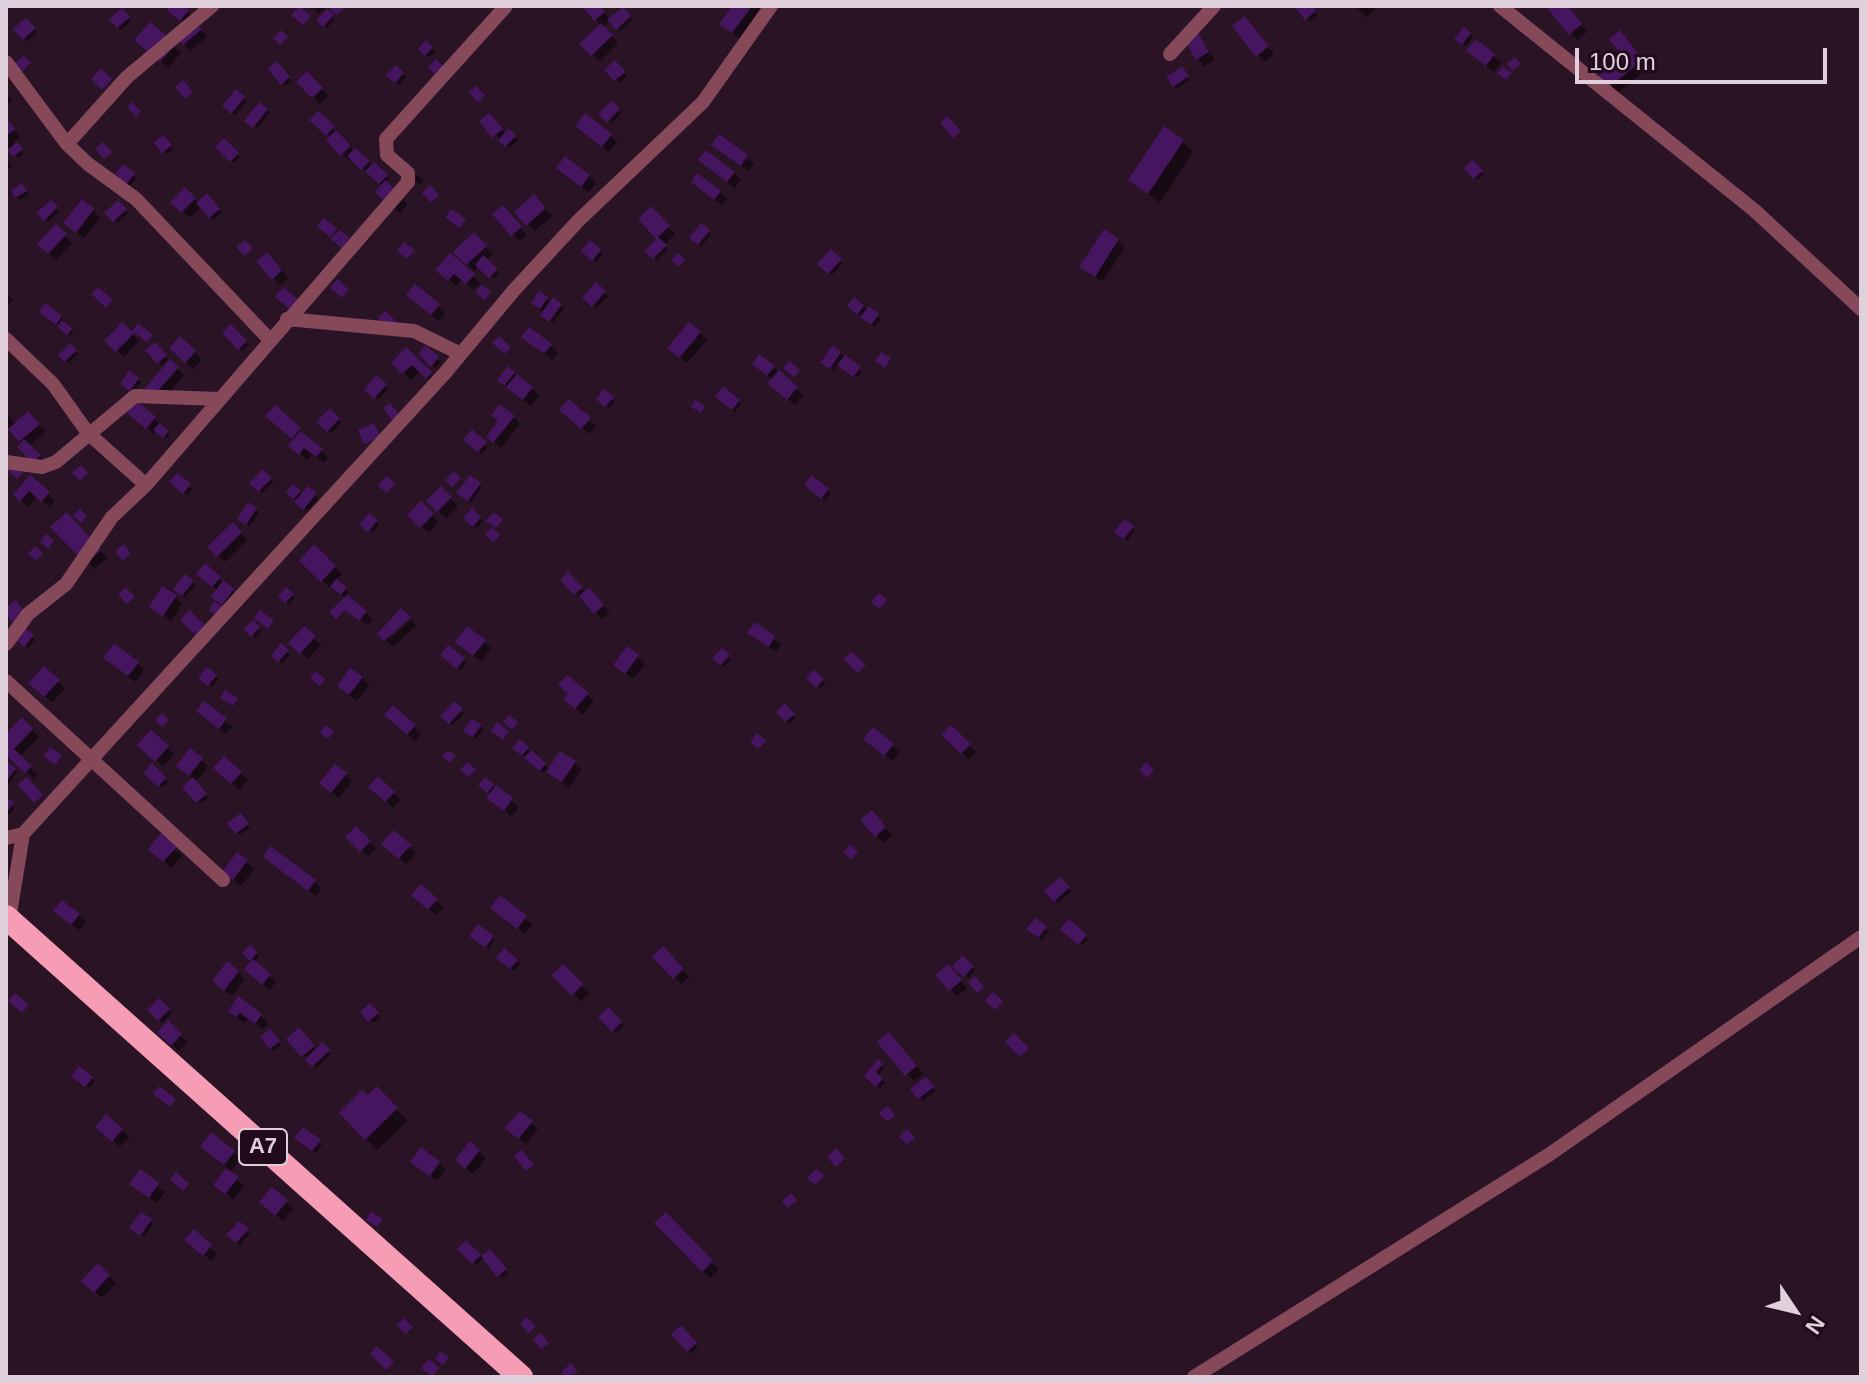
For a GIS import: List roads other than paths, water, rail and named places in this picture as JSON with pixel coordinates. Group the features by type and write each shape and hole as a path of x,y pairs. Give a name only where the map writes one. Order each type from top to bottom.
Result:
{"highway":[{"name":"A7","path":"8,918 521,1377"}],"street":[{"path":"67,144 127,77 212,6"},
{"path":"6,644 28,614 66,584 112,517 146,485 408,182 408,173 387,155 386,139 506,6"},
{"path":"8,918 23,834 461,354 578,221 703,102 771,6"},
{"path":"1170,54 1214,6"},
{"path":"1500,6 1754,210 1860,304"},
{"path":"6,62 67,144 88,164 136,199 270,340"},
{"path":"287,319 414,331 461,354"},
{"path":"6,339 53,384 88,433 146,485"},
{"path":"6,462 42,467 56,462 135,396 219,399"},
{"path":"6,681 223,880"},
{"path":"6,838 23,834"},
{"path":"1194,1377 1550,1154 1861,937"}]}
